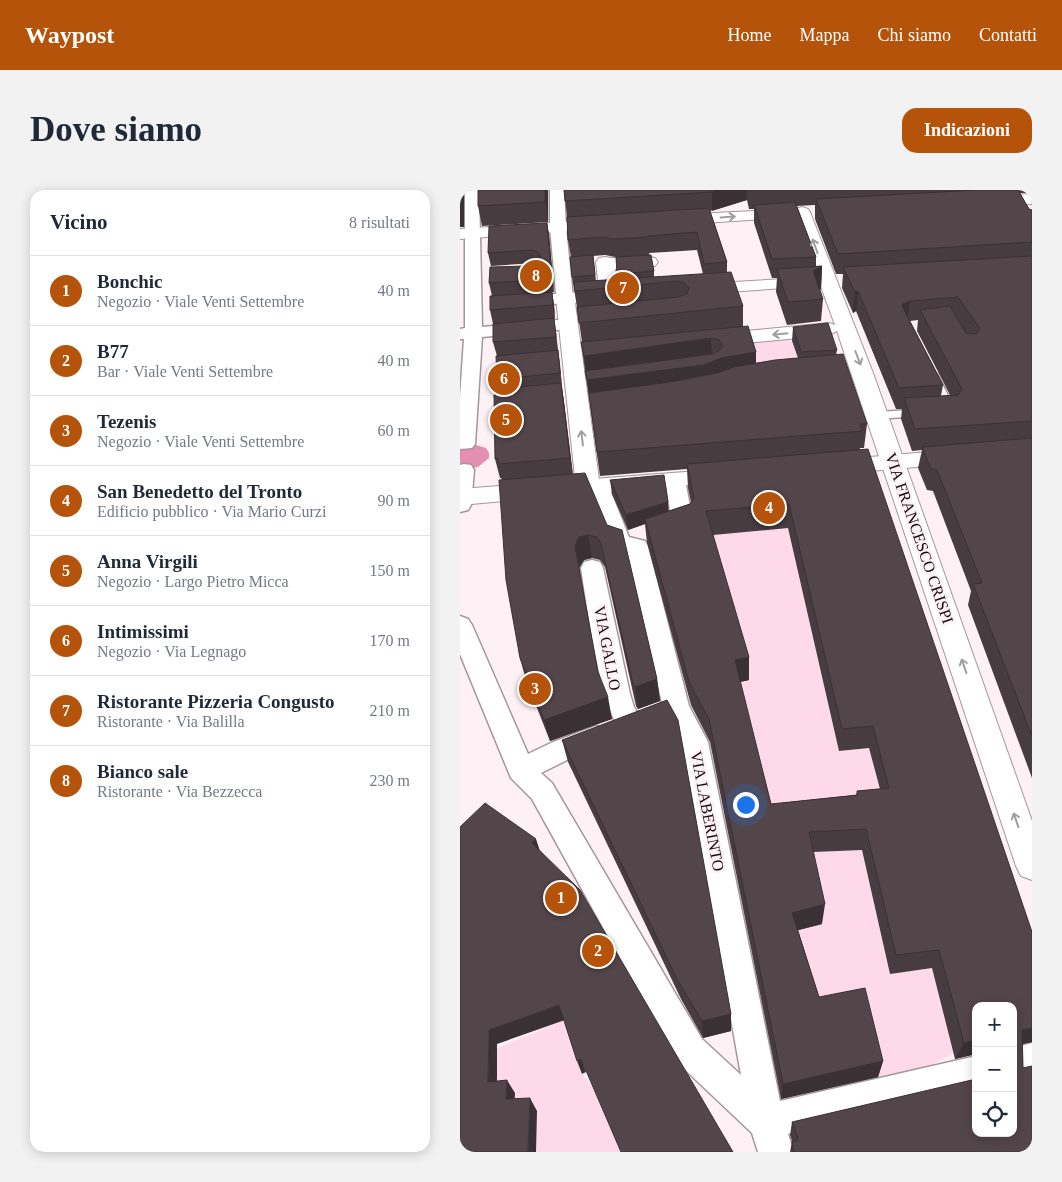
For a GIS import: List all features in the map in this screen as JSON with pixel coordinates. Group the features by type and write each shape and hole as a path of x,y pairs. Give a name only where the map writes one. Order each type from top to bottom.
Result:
{"street":[{"path":"465,444 473,404 474,366 466,333 467,234 472,190"},
{"path":"557,190 558,227 565,298 570,323 568,356 575,398 594,489 620,542 682,522 676,485"},
{"path":"970,202 1026,199 1028,216"},
{"path":"656,221 822,211"},
{"name":"VIA FRANCESCO CRISPI","path":"802,212 837,280 846,327 1032,866"},
{"path":"467,234 616,224"},
{"path":"562,265 649,262"},
{"path":"591,263 609,295"},
{"path":"467,276 492,273"},
{"path":"679,291 837,280"},
{"path":"466,305 629,294"},
{"path":"466,333 570,323"},
{"path":"701,342 846,327"},
{"path":"575,398 599,380"},
{"path":"812,469 1032,450"},
{"path":"464,470 460,499 744,475"},
{"name":"VIA LABERINTO","path":"620,542 637,546 676,707 695,742 771,1137"},
{"name":"VIA GALLO","path":"592,568 617,694 622,711 632,724"},
{"path":"460,625 521,770 542,791 690,1051 771,1137 972,1074"},
{"path":"521,770 562,750 676,707"},
{"path":"1017,1064 1032,1060"}],"lane":[{"path":"878,416 950,411 924,360"}],"shaded area":[{"path":"791,339 802,371 757,375 747,342"},
{"path":"472,444 486,448 489,458 478,467 460,470 460,446"},
{"path":"785,516 839,751 869,748 885,809 853,813 890,973 932,968 954,1053 881,1092 861,1006 816,1015 770,826 686,537"},
{"path":"565,1020 582,1074 593,1087 621,1152 535,1152 497,1095 497,1048"}],"building":[{"path":"478,190 545,190 545,202 478,206"},
{"path":"564,190 718,190 712,192 565,201"},
{"path":"976,190 1018,190 1029,209 1032,210 1032,242 838,254 816,199"},
{"path":"795,202 816,257 772,259 754,205"},
{"path":"709,208 727,262 704,264 697,232 648,237 613,239 603,237 568,240 567,217"},
{"path":"547,223 552,279 489,283 490,267 528,266 535,263 541,256 538,252 532,250 488,253 489,226"},
{"path":"593,255 595,275 572,277 570,257"},
{"path":"651,255 654,271 617,274 616,257"},
{"path":"1032,256 1032,421 915,429 904,398 958,395 962,389 920,310 950,306 966,333 976,334 980,329 958,297 910,301 903,304 902,306 943,385 899,388 858,291 855,292 843,267"},
{"path":"822,266 813,271 823,299 788,302 777,269"},
{"path":"731,272 743,306 579,323 577,307 678,297 687,294 689,288 685,283 678,281 575,291 574,282"},
{"path":"552,292 553,305 490,310 490,296"},
{"path":"554,318 556,337 493,342 493,324"},
{"path":"828,323 837,350 801,352 793,327"},
{"path":"748,326 756,352 721,358 704,365 587,380 585,371 712,354 719,351 723,346 719,340 711,338 584,356 581,342"},
{"path":"558,350 560,373 520,377 511,381 497,379 496,356"},
{"path":"843,354 867,424 860,424 862,431 597,452 589,393 670,382 717,373 734,367 775,360"},
{"path":"561,383 570,458 498,464 498,458 495,459 494,395 497,394 497,388 510,384 519,387"},
{"path":"1032,438 1032,736 973,584 982,583 937,470 931,469 922,447"},
{"path":"868,449 1032,932 1032,1028 1022,1030 1023,1068 1032,1066 1032,1152 794,1152 792,1141 796,1141 798,1138 792,1122 972,1080 972,1137 1017,1137 1017,1002 972,1002 972,1041 964,1043 939,950 896,955 866,829 809,832 825,904 792,913 819,997 865,988 883,1061 783,1084 709,719 689,682 645,519 690,504 694,498 687,464","holes":["789,504 842,729 873,726 889,788 857,791 858,795 771,804 735,660 749,657 706,511"]},
{"path":"585,473 607,525 622,530 657,679 635,687 633,684 601,544 597,537 588,535 579,537 575,546 598,672 608,697 544,720 520,658 506,580 499,480"},
{"path":"664,475 668,502 626,515 610,480"},
{"path":"667,700 678,720 731,1014 702,1021 678,981 562,740"},
{"path":"485,803 536,839 532,843 580,890 733,1152 621,1152 581,1059 577,1061 559,1005 489,1030 488,1082 507,1080 506,1099 530,1098 528,1152 460,1152 460,827"}],"place":[{"name":"Bianco sale","path":"536,276"},
{"name":"Ristorante Pizzeria Congusto","path":"623,288"},
{"name":"Intimissimi","path":"504,379"},
{"name":"Anna Virgili","path":"506,420"},
{"name":"San Benedetto del Tronto","path":"769,508"},
{"name":"Tezenis","path":"535,689"},
{"name":"Bonchic","path":"561,898"},
{"name":"B77","path":"598,951"}]}
